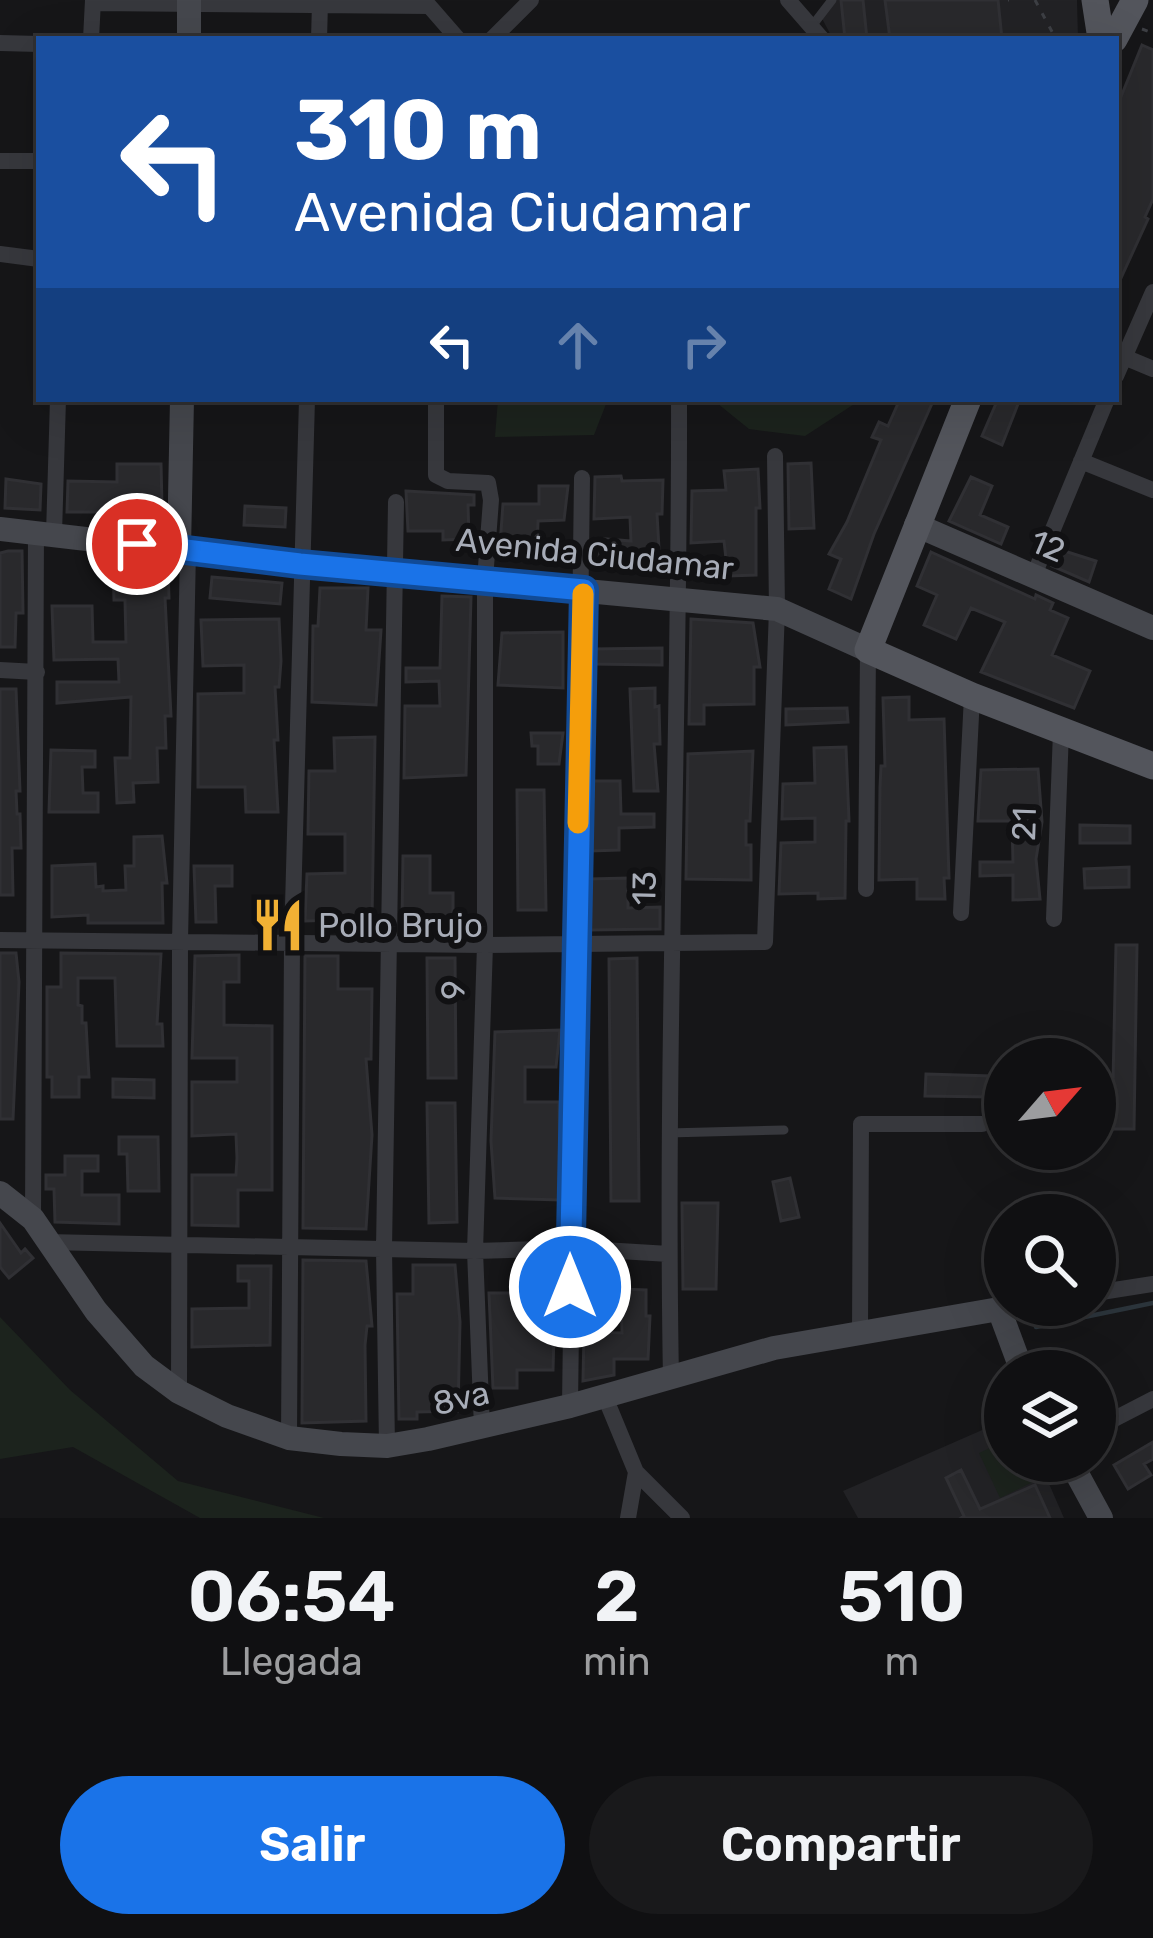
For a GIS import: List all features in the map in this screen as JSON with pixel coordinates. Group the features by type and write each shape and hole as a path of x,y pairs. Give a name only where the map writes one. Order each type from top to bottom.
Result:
{"main road":[{"path":"1095,0 1101,36"},
{"path":"1116,36 1135,0"},
{"path":"868,650 967,402"},
{"name":"Avenida Ciudamar","path":"868,650 1153,766"}],"street":[{"path":"495,36 531,0"},
{"path":"788,0 817,32"},
{"path":"189,1 189,36"},
{"path":"91,36 93,2 426,3 444,31"},
{"path":"319,36 320,3"},
{"path":"0,43 36,44"},
{"path":"0,161 36,160"},
{"path":"0,254 36,259"},
{"path":"1153,292 1120,355 1153,369"},
{"path":"33,1219 37,672 58,402"},
{"path":"178,1392 182,402"},
{"path":"289,1438 292,942 307,402"},
{"name":"9","path":"436,402 436,475 448,481 488,483 491,500 485,580 485,945 475,1251 482,1428"},
{"name":"13","path":"671,1379 668,1133 680,598 679,402"},
{"path":"1034,575 1106,402"},
{"path":"0,940 485,945 765,942 777,609 775,456"},
{"path":"1081,461 1153,490"},
{"path":"570,1406 582,478"},
{"path":"387,1446 384,1249 396,502"},
{"name":"12","path":"916,525 1153,628"},
{"name":"Avenida Ciudamar","path":"0,529 300,564 777,609 868,650"},
{"path":"866,889 868,650"},
{"path":"0,670 37,672"},
{"path":"961,913 972,696"},
{"name":"21","path":"1054,920 1061,731"},
{"path":"860,1332 861,1124 982,1124"},
{"name":"8va","path":"0,1192 33,1219 96,1311 144,1366 178,1392 226,1416 289,1438 387,1446 570,1406 774,1348 984,1311"},
{"path":"46,1242 475,1251 570,1248 669,1254"},
{"path":"1116,1290 1153,1284"},
{"path":"605,1397 636,1472 682,1518"},
{"path":"1116,1418 1153,1399"},
{"path":"628,1518 636,1472"},
{"path":"1081,1482 1101,1518"}],"lane":[{"path":"817,32 832,0"},
{"path":"668,1133 784,1130"}],"path":[{"path":"1035,0 1054,36"}],"shaded area":[{"path":"829,0 1077,0 1078,36 831,36 819,13"},
{"path":"498,402 607,402 594,435 495,437"},
{"path":"716,402 857,402 805,436 749,429"},
{"path":"0,1317 70,1390 178,1481 324,1518 200,1518 73,1447 0,1459"},
{"path":"984,1429 984,1482 1048,1482 1064,1518 858,1518 843,1491"},
{"path":"993,1482 1033,1482 1000,1498"}],"building":[{"path":"841,0 863,0 867,36 845,36"},
{"path":"885,0 998,0 1002,36 890,36"},
{"path":"1142,45 1153,50 1153,199 1119,282 1119,102"},
{"path":"899,402 933,402 874,534 851,599 829,589 841,559 829,554 881,440 872,437 879,422 888,426"},
{"path":"997,402 1019,402 1002,445 982,436"},
{"path":"811,463 814,528 789,529 788,464"},
{"path":"117,464 161,464 162,506 67,512 68,481 117,482"},
{"path":"758,469 756,575 728,576 724,541 691,543 692,491 726,490 724,471"},
{"path":"621,476 622,481 663,480 662,514 657,514 660,566 594,561 596,538 631,541 630,517 594,519 595,477"},
{"path":"971,477 992,486 980,515 1008,527 1001,544 949,521"},
{"path":"6,479 41,484 40,510 5,508"},
{"path":"539,486 568,486 564,520 538,521 537,549 500,545 503,504 539,504"},
{"path":"406,491 474,495 474,505 468,505 469,539 443,540 443,531 408,531"},
{"path":"245,506 286,508 285,527 244,525"},
{"path":"1058,549 1096,561 1089,582 1052,566"},
{"path":"22,551 23,613 16,613 15,647 0,647 0,553"},
{"path":"931,552 1053,603 1050,610 1068,618 1052,655 1090,671 1074,708 981,672 1005,622 971,608 956,639 924,625 937,595 917,586"},
{"path":"113,566 168,569 171,716 165,716 166,748 157,748 158,782 133,783 134,802 117,803 115,758 130,758 131,697 57,703 57,682 119,682 118,659 54,660 52,606 92,606 93,642 126,642 125,600 114,600"},
{"path":"212,577 282,583 280,604 210,598"},
{"path":"320,588 368,588 366,630 381,630 376,705 312,702 313,626 318,626"},
{"path":"442,596 471,597 466,775 404,778 405,706 440,706 439,681 406,682 406,668 440,668"},
{"path":"279,619 278,740 274,740 278,812 246,812 245,787 198,787 198,694 244,693 244,665 203,666 201,620"},
{"path":"691,619 753,623 760,667 754,667 754,704 704,705 704,724 689,724"},
{"path":"563,632 563,688 498,685 502,633"},
{"path":"662,648 662,665 592,664 593,649"},
{"path":"655,688 658,791 634,791 630,689"},
{"path":"0,689 16,689 21,848 12,848 13,895 0,895"},
{"path":"909,697 909,720 944,719 949,878 944,878 945,899 917,899 917,879 879,880 883,698"},
{"path":"847,708 848,722 786,725 786,709"},
{"path":"531,733 563,733 559,764 538,764 538,746 532,746"},
{"path":"375,737 372,919 305,921 307,874 345,873 345,834 308,834 309,771 335,771 334,738"},
{"path":"846,747 845,898 779,894 781,843 815,842 815,818 782,819 783,784 815,783 814,748"},
{"path":"51,750 95,751 95,767 82,767 83,793 98,793 98,812 49,812"},
{"path":"753,751 750,821 746,821 751,880 686,879 688,754"},
{"path":"1038,769 1040,899 1013,900 1013,875 980,876 980,862 1013,862 1012,821 978,821 981,770"},
{"path":"591,781 620,781 621,814 654,814 654,827 619,828 619,850 590,851"},
{"path":"517,790 544,790 546,910 518,910"},
{"path":"1080,825 1130,826 1130,843 1080,843"},
{"path":"162,836 167,883 162,883 163,923 88,923 88,915 52,917 52,866 95,864 96,887 126,890 125,866 134,866 134,837"},
{"path":"403,856 430,856 430,893 453,893 453,928 439,928 439,923 402,923"},
{"path":"194,866 232,866 232,886 215,886 216,922 196,922"},
{"path":"1129,867 1129,887 1085,888 1084,869"},
{"path":"628,878 628,908 660,907 660,929 589,930 590,879"},
{"path":"1116,945 1137,945 1134,1129 1116,1129"},
{"path":"0,953 16,953 19,982 13,1119 0,1119"},
{"path":"61,953 161,954 157,1024 162,1024 163,1046 117,1046 115,978 78,978 89,1077 79,1077 79,1097 52,1097 52,1077 47,1077 47,987 61,987"},
{"path":"239,955 239,982 224,982 224,1025 272,1026 272,1190 238,1190 238,1226 192,1225 192,1175 236,1175 237,1158 236,1134 192,1136 192,1082 237,1082 237,1058 192,1058 195,956"},
{"path":"305,956 338,956 338,989 372,989 371,1059 366,1059 372,1135 366,1229 303,1228"},
{"path":"427,958 455,958 456,1078 428,1078"},
{"path":"637,958 639,1201 611,1201 609,959"},
{"path":"560,1030 556,1067 525,1067 525,1102 559,1102 560,1200 495,1198 491,1141 495,1032"},
{"path":"926,1074 984,1076 984,1097 925,1096"},
{"path":"113,1079 154,1080 154,1098 113,1097"},
{"path":"427,1103 455,1103 457,1222 429,1223"},
{"path":"119,1137 158,1137 159,1191 128,1191 127,1154 119,1154"},
{"path":"65,1156 98,1156 98,1171 82,1171 82,1195 119,1195 119,1224 55,1222 54,1189 46,1189 46,1175 65,1175"},
{"path":"790,1178 799,1217 781,1221 773,1182"},
{"path":"682,1203 718,1203 716,1289 683,1289"},
{"path":"0,1223 21,1253 25,1249 33,1258 9,1278 0,1267"},
{"path":"303,1260 366,1261 372,1326 367,1326 365,1345 366,1421 302,1423"},
{"path":"556,1261 553,1370 517,1370 517,1388 493,1388 489,1293 528,1293 528,1262"},
{"path":"413,1265 455,1265 460,1322 458,1411 417,1412 417,1419 399,1419 397,1294 413,1294"},
{"path":"238,1266 271,1266 270,1345 192,1347 192,1309 249,1308 249,1281 238,1281"},
{"path":"621,1289 646,1290 648,1359 614,1359 614,1375 583,1381 584,1332 622,1333"},
{"path":"1153,1442 1153,1459 1144,1464 1151,1475 1128,1489 1116,1464"},
{"path":"961,1470 980,1509 1035,1485 1050,1518 961,1518 946,1478"}],"waterway":[{"path":"1036,1327 1153,1303"}],"slow traffic":[{"path":"578,823 583,594"}],"place":[{"name":"Pollo Brujo","path":"278,925"}],"route":[{"path":"137,544 584,590 570,1287"}]}
